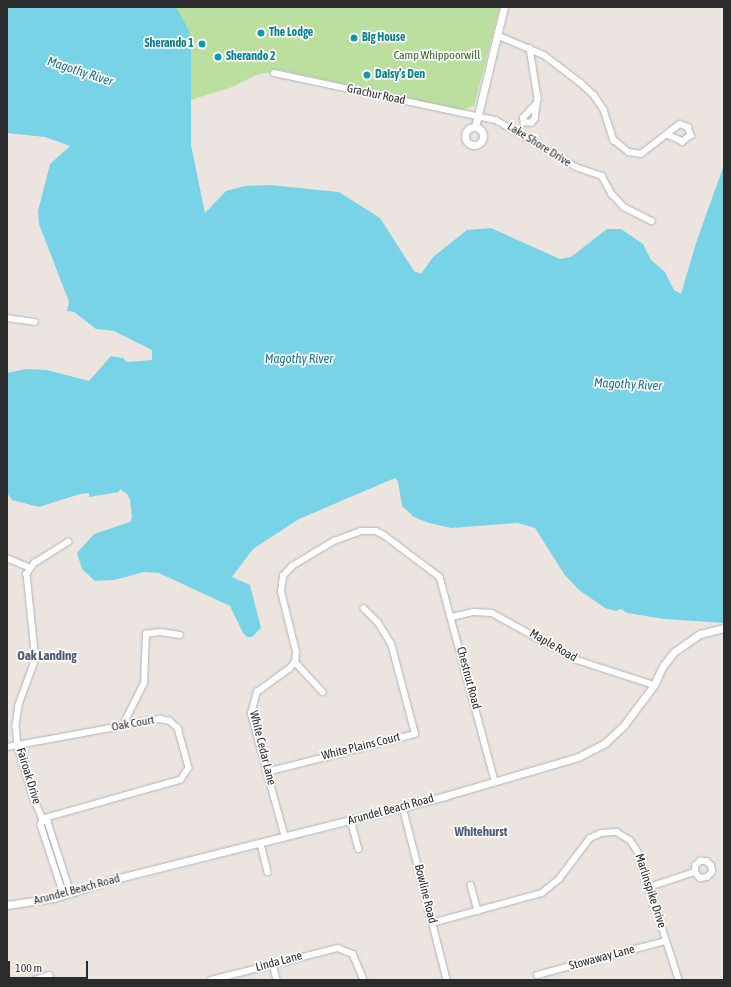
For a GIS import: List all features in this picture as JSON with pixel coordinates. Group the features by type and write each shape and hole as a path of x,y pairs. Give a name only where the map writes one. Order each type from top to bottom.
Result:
{"street":[{"path":"475,127 504,7"},
{"path":"497,35 530,48 559,65 594,95 604,110 611,135 622,147 636,154 641,154 667,135"},
{"path":"530,48 538,92 536,104"},
{"name":"Grachur Road","path":"274,73 463,114 478,114"},
{"name":"Lake Shore Drive","path":"478,114 506,124 576,168 602,176 612,194 624,207 652,221"},
{"path":"7,318 35,322"},
{"name":"Chestnut Road","path":"295,662 296,652 281,592 282,576 291,567 334,541 361,530 376,531 440,576 495,781"},
{"path":"7,558 30,568 69,542"},
{"name":"Fairoak Drive","path":"30,568 26,580 35,651 31,677 17,715 18,745 43,819 41,825 68,894"},
{"name":"White Plains Court","path":"267,772 415,734 391,644 378,624 364,609"},
{"name":"Maple Road","path":"452,617 474,612 492,613 577,660 654,685"},
{"name":"Arundel Beach Road","path":"7,905 41,901 115,879 286,838 564,762 605,743 624,725 654,685 669,658 680,647 700,634 724,628"},
{"path":"123,725 144,683 146,634 161,632 180,635"},
{"path":"295,662 323,692"},
{"name":"White Cedar Lane","path":"286,838 251,714 252,703 260,688 289,669 295,662"},
{"name":"Oak Court","path":"7,747 160,719 174,724 180,732 188,762 185,776 172,785 43,819"},
{"name":"Bowline Road","path":"403,807 447,980"},
{"path":"351,820 359,849"},
{"name":"Marlinspike Drive","path":"432,923 544,892 559,879 587,841 606,832 617,832 634,845 679,980"},
{"path":"261,844 268,872"},
{"path":"649,887 695,872"},
{"path":"471,884 478,911"},
{"name":"Stowaway Lane","path":"537,975 666,941"},
{"name":"Linda Lane","path":"211,980 330,949 348,950 357,959 364,980"},
{"path":"273,964 277,980"},
{"path":"34,980 50,975"}],"green space":[{"name":"Camp Whippoorwill","path":"175,7 500,7 474,106 460,111 281,70 256,75 232,87 191,100 191,47 189,30"}],"water":[{"name":"Magothy River","path":"7,7 176,7 189,30 191,47 191,145 205,213 226,191 245,186 270,185 339,192 380,218 414,271 421,274 433,257 467,230 491,228 560,259 571,257 607,229 621,229 643,244 651,260 665,272 674,290 681,294 696,243 724,165 724,623 664,619 627,613 621,609 616,611 605,608 579,590 564,574 535,528 518,523 451,528 429,523 414,517 402,506 398,481 395,478 299,519 253,549 232,577 250,585 261,628 252,637 247,637 243,633 230,606 159,573 144,572 114,580 95,581 82,569 77,553 94,534 130,522 132,517 130,500 127,494 120,489 119,492 89,497 89,493 80,494 39,507 12,500 7,493 7,373 26,369 47,370 89,381 111,356 123,358 127,362 152,360 152,350 114,331 96,329 74,312 67,311 69,302 39,224 38,211 50,164 70,146 45,137 7,133"}],"place":[{"name":"The Lodge","path":"261,33"},
{"name":"Big House","path":"354,38"},
{"name":"Sherando 1","path":"202,44"},
{"name":"Sherando 2","path":"218,57"},
{"name":"Daisy’s Den","path":"367,75"}],"district":[{"name":"Oak Landing","path":"47,656"},
{"name":"Whitehurst","path":"481,832"}]}
